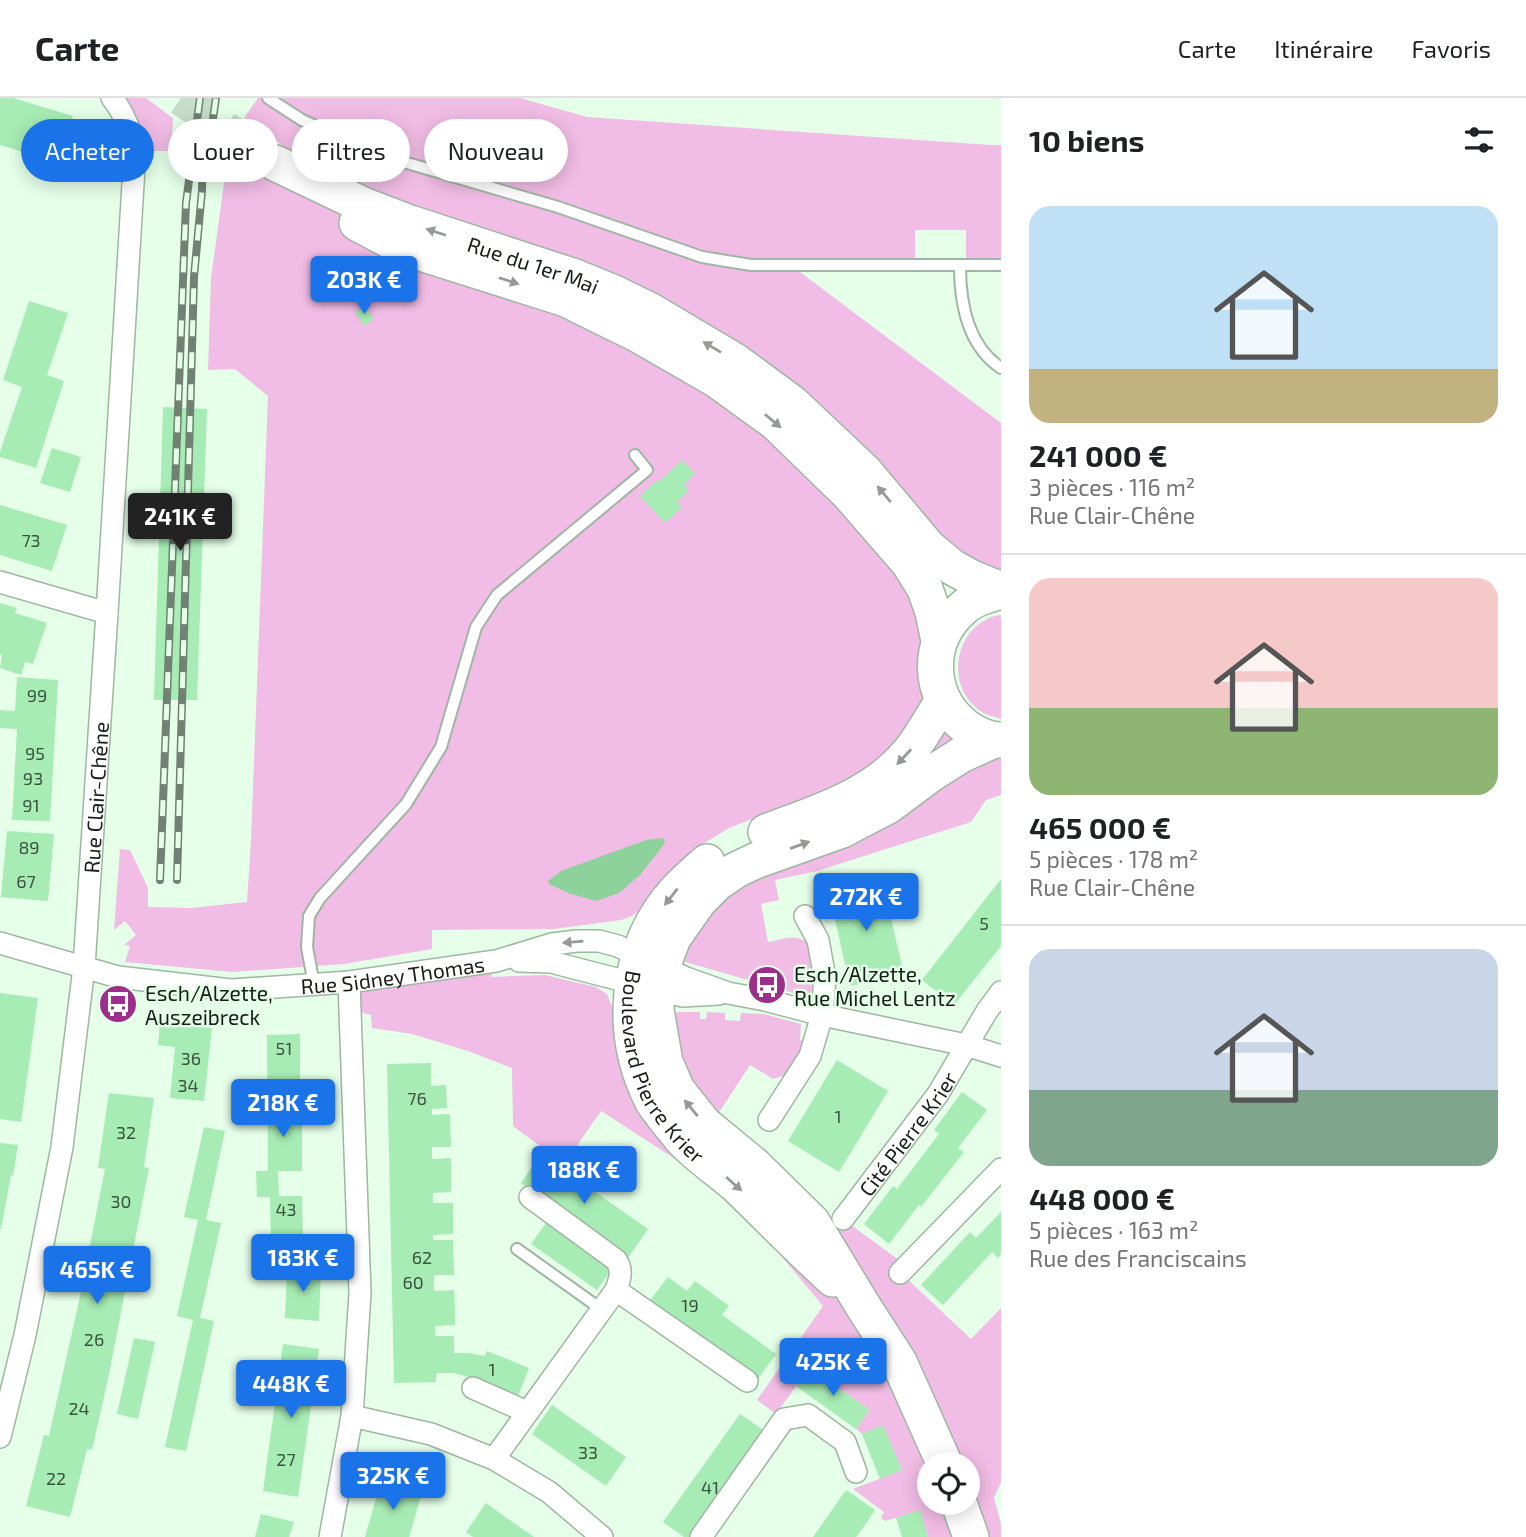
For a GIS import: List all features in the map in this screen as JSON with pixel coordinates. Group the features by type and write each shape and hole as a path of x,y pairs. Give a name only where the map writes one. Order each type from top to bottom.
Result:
{"main road":[{"name":"Rue du 1er Mai","path":"939,641 925,589 909,563 849,494 775,422 717,380 639,335 566,299 402,247 351,220 275,163 363,205 575,277 651,311 735,361 792,403 865,472 928,547 953,567 1001,591"},
{"path":"997,740 973,732 956,719 943,701 936,681 935,661 939,641 949,622 964,607 982,596 1001,591"},
{"name":"Boulevard Pierre Krier","path":"939,1452 899,1362 812,1222 754,1165 704,1124 677,1090 665,1062 648,974 652,926 676,891 710,859 741,841 833,806 877,784 908,755 943,701"},
{"name":"Boulevard Pierre Krier","path":"648,974 699,901 736,870 842,830 888,806 961,755 997,740"},
{"path":"963,1515 971,1537"}],"street":[{"name":"Rue Clair-Chêne","path":"0,1437 25,1335 62,1147 84,967 135,151 132,132 121,109 111,98"},
{"path":"0,583 107,613"},
{"path":"769,1120 810,1056 822,1015 825,978 818,940 805,916"},
{"name":"Rue Sidney Thomas","path":"0,943 118,977 231,990 349,982 496,961 552,944 599,941 618,946 648,974"},
{"name":"Rue Sidney Thomas","path":"496,961 551,962 648,974"},
{"path":"648,974 682,996 728,993 966,1045 1001,1056"},
{"path":"330,1537 352,1416 360,1293 349,982"},
{"name":"Cité Pierre Krier","path":"843,1219 938,1094 1001,992"},
{"path":"901,1273 1001,1168"},
{"path":"494,1459 615,1290 620,1279 616,1260 530,1197"},
{"path":"615,1290 747,1381"},
{"path":"473,1388 527,1412"},
{"path":"701,1537 784,1419 808,1415 845,1442 856,1472"},
{"path":"352,1416 431,1434 494,1459 549,1492 602,1537"}],"lane":[{"path":"268,98 302,120 383,156 558,207 702,257 751,265 1001,265"},
{"path":"960,266 965,314 975,341 1001,368"},
{"path":"314,985 307,947 309,916 320,898 406,804 440,747 476,626 497,595 647,470 635,455"},
{"path":"517,1250 601,1309"}],"shaded area":[{"path":"112,98 146,98 173,118 168,119 168,151 154,151 154,119 121,119"},
{"path":"258,98 520,98 587,117 1001,145 1001,265 966,266 966,230 915,230 915,266 792,266 1001,423 1001,590 717,380 909,563 936,681 892,748 871,767 827,791 729,828 701,845 676,865 640,910 621,920 554,929 432,930 432,949 344,964 232,972 125,962 130,946 124,945 136,935 125,921 114,930 120,849 130,850 148,888 148,907 191,908 247,902 268,396 235,369 208,370 211,278 224,182 278,182 278,159 286,148 278,142 278,119 244,118"},
{"path":"1001,615 1001,719 985,714 975,707 962,689 958,667 959,655 969,634 983,621"},
{"path":"943,701 1001,740 1001,795 986,800 971,822 817,871 775,880 779,900 761,904 768,942 797,938 810,947 814,962 811,995 804,996 678,960 720,899 908,755"},
{"path":"663,838 665,843 640,875 619,893 596,901 549,884 548,881 561,871 646,840"},
{"path":"496,961 491,977 545,975 596,987 607,994 613,1009 623,1062 812,1222 837,1227 843,1219 907,1266 901,1273 971,1339 1001,1308 1001,1482 994,1498 1001,1524 1001,1537 928,1537 920,1515 980,1515 980,1452 917,1452 917,1512 885,1521 881,1518 884,1512 853,1489 902,1470 883,1426 862,1434 856,1429 869,1410 810,1367 776,1414 757,1400 823,1306 772,1245 720,1196 672,1157 601,1111 564,1164 513,1126 512,1068 412,1034 372,1028 371,1015 350,1010 349,982"},
{"path":"674,1012 700,1012 700,1019 706,1019 707,1012 725,1013 725,1020 740,1021 741,1013 764,1014 801,1024 801,1054 789,1074 773,1079 750,1065 718,1114 696,1091 682,1060"}],"building":[{"path":"0,98 13,98 73,116 72,119 21,119 21,151 0,145"},
{"path":"29,301 68,313 47,375 64,381 36,468 0,457 22,387 3,380"},
{"path":"364,306 374,319 364,326 355,312"},
{"path":"163,407 207,409 197,700 154,700"},
{"path":"52,448 81,457 70,492 40,483"},
{"path":"682,460 695,473 684,485 689,490 677,502 682,507 665,523 640,496"},
{"path":"0,505 67,525 52,571 0,555"},
{"path":"0,603 17,608 15,613 47,623 33,664 25,662 21,675 0,668"},
{"path":"17,677 58,680 50,821 12,820 17,729 0,728 0,710 15,711"},
{"path":"7,831 54,834 48,901 1,897"},
{"path":"1001,879 1001,946 954,1005 922,980"},
{"path":"882,880 904,974 850,986 829,893"},
{"path":"0,993 38,998 21,1122 0,1119"},
{"path":"160,1023 212,1028 204,1101 170,1098 175,1047 158,1045"},
{"path":"300,1034 300,1092 293,1092 294,1117 302,1117 302,1171 278,1171 279,1196 302,1196 303,1245 271,1246 270,1197 257,1197 256,1171 268,1171 267,1035"},
{"path":"837,1060 888,1091 839,1172 788,1141"},
{"path":"431,1063 431,1086 446,1085 447,1108 432,1109 432,1115 450,1114 451,1147 432,1147 432,1159 451,1158 451,1192 433,1193 433,1203 453,1203 453,1234 433,1235 433,1240 453,1240 454,1275 434,1275 434,1291 454,1290 455,1311 455,1325 435,1326 435,1336 454,1336 454,1353 484,1356 487,1351 529,1368 517,1399 476,1379 454,1373 436,1373 436,1382 394,1383 387,1064"},
{"path":"962,1092 987,1110 958,1148 964,1152 889,1244 864,1224 893,1186 897,1189 939,1134 934,1130"},
{"path":"109,1093 154,1098 144,1167 149,1168 92,1450 87,1449 70,1517 26,1506 44,1435 49,1436 79,1301 105,1169 98,1168"},
{"path":"204,1127 225,1131 206,1220 221,1223 200,1318 214,1321 186,1451 165,1447 193,1320 177,1316 198,1220 184,1217"},
{"path":"0,1143 18,1145 1,1229 0,1229"},
{"path":"541,1154 648,1229 628,1258 521,1183"},
{"path":"1001,1212 1001,1254 998,1258 992,1252 943,1305 921,1285 970,1232 976,1238"},
{"path":"546,1223 612,1269 597,1290 531,1244"},
{"path":"287,1268 321,1269 319,1321 285,1318"},
{"path":"668,1277 687,1291 695,1281 729,1306 722,1315 776,1354 756,1382 648,1303"},
{"path":"134,1338 155,1342 138,1419 117,1414"},
{"path":"283,1344 319,1349 298,1497 263,1491"},
{"path":"810,1367 869,1410 856,1429 796,1386"},
{"path":"552,1405 626,1457 606,1486 532,1434"},
{"path":"740,1414 769,1434 695,1537 684,1537 663,1522"},
{"path":"883,1425 902,1470 880,1479 862,1434"},
{"path":"381,1481 422,1493 409,1537 365,1537"},
{"path":"846,1490 875,1510 863,1528 856,1537 813,1537"},
{"path":"486,1503 534,1537 473,1537 466,1532"},
{"path":"917,1511 917,1515 921,1515 928,1537 902,1537 896,1518"},
{"path":"261,1514 294,1522 289,1537 255,1537"}],"tunnel":[{"path":"181,98 211,119"}],"railway":[{"path":"160,880 186,203 200,98"},
{"path":"213,119 216,98"},
{"path":"177,880 194,277 202,182"}],"place":[{"name":"Esch/Alzette, Rue Michel Lentz","path":"767,985"},
{"name":"Esch/Alzette, Auszeibreck","path":"118,1004"}]}
